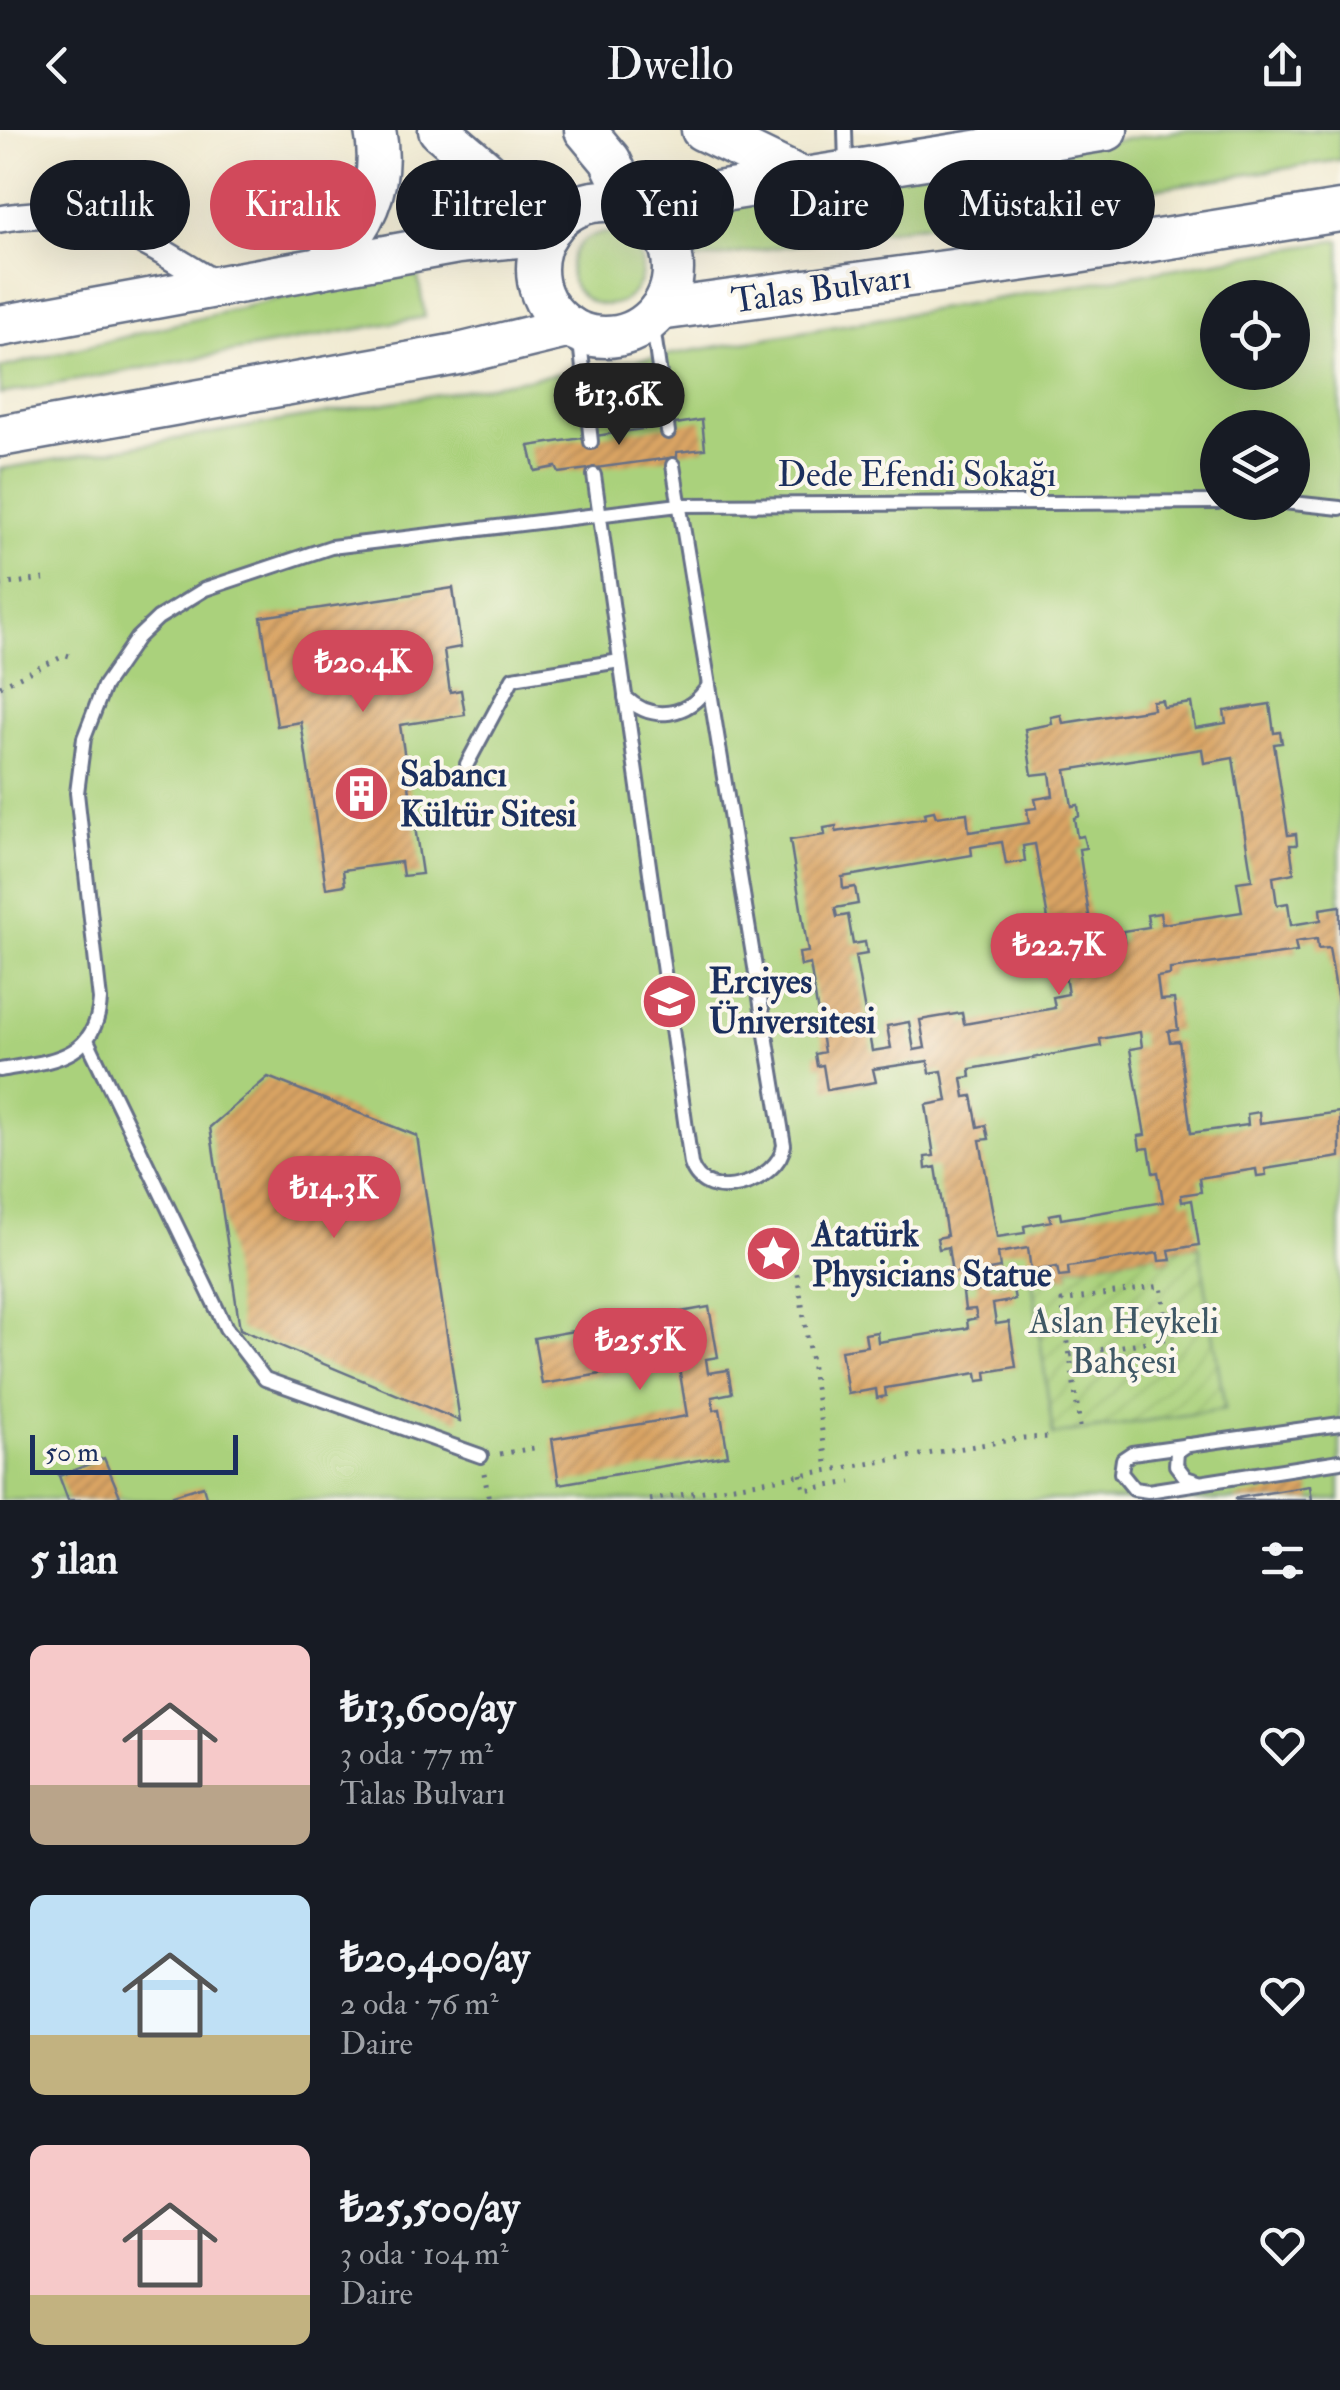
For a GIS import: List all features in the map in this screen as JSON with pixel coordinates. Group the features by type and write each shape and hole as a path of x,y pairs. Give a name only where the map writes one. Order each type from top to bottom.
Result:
{"main road":[{"path":"320,268 351,239 371,203 378,162 374,130"},
{"path":"439,130 472,160"},
{"path":"585,130 610,160"},
{"path":"702,130 764,160"},
{"path":"904,162 1107,130"},
{"name":"Talas Bulvarı","path":"655,315 1340,212"},
{"path":"0,326 416,250"},
{"path":"540,250 537,272 540,291 549,308 575,330 598,337 636,330 655,315 672,286 670,250"},
{"path":"0,436 575,330"}],"street":[{"path":"0,218 61,214 105,222 141,238 218,286"}],"lane":[{"path":"845,130 846,160"},
{"path":"655,315 668,432"},
{"path":"575,330 591,442"},
{"path":"594,475 691,1164 693,1172 706,1184 732,1186 772,1171 784,1145 673,464"},
{"name":"Dede Efendi Sokağı","path":"87,1040 99,1014 100,1000 78,793 92,711 119,661 147,628 204,588 331,547 679,505 1200,502"},
{"path":"1310,505 1340,508"},
{"path":"467,764 513,678 620,662"},
{"path":"626,697 646,711 671,714 693,704 709,686"},
{"path":"0,1070 58,1060 87,1040 226,1328 264,1379 481,1456"},
{"path":"1340,1424 1132,1453 1123,1459 1121,1474 1134,1489 1148,1490 1340,1461"},
{"path":"1188,1445 1177,1452 1176,1465 1186,1478 1201,1482"}],"path":[{"path":"0,585 44,579"},
{"path":"0,686 66,655 75,658"},
{"path":"792,1242 828,1469"},
{"path":"1070,1355 1169,1338 1160,1286 1062,1301 1081,1433"},
{"path":"650,1500 1023,1438 1052,1437"},
{"path":"489,1500 481,1456 540,1448"},
{"path":"802,1474 804,1490 851,1482"}],"green space":[{"path":"1183,130 1340,130 1340,160 1155,189 1155,160 991,160"},
{"path":"924,170 924,225 904,228 904,173"},
{"path":"754,197 754,250 761,250 665,265 663,250 734,250 734,200"},
{"path":"601,234 601,250 635,250 639,255 639,283 620,302 592,302 573,283 573,255 592,236"},
{"name":"Erciyes Üniversitesi","path":"1340,240 1340,1500 0,1500 0,469"},
{"path":"416,264 425,317 0,394 0,368"},
{"name":"Aslan Heykeli Bahçesi","path":"1199,1245 1225,1409 1053,1435 1031,1271 1057,1267 1060,1277 1069,1275 1068,1267 1158,1253 1160,1261 1170,1260 1169,1250"}],"building":[{"path":"702,420 705,449 677,452 677,457 559,473 556,467 535,471 529,446"},
{"name":"Sabancı Kültür Sitesi","path":"453,588 461,647 444,650 450,692 461,690 465,715 400,725 422,874 403,876 401,862 343,870 345,885 326,888 301,722 277,726 261,617"},
{"path":"1162,700 1163,707 1191,703 1195,728 1226,723 1224,711 1270,704 1274,733 1280,732 1282,743 1274,744 1288,835 1296,834 1297,845 1290,845 1294,873 1273,877 1277,905 1288,903 1291,925 1321,920 1320,909 1340,906 1340,1013 1329,948 1318,949 1317,939 1295,942 1297,952 1170,969 1170,975 1157,977 1160,1000 1174,999 1178,1030 1168,1031 1170,1042 1179,1041 1191,1133 1248,1125 1247,1114 1259,1112 1260,1123 1340,1112 1340,1157 1265,1169 1266,1175 1257,1176 1256,1169 1199,1178 1201,1192 1181,1195 1182,1202 1192,1200 1199,1245 1169,1250 1171,1260 1159,1261 1158,1253 1068,1267 1069,1276 1059,1277 1057,1267 1031,1271 1028,1248 998,1253 1000,1268 989,1270 991,1286 1012,1283 1015,1300 993,1304 996,1324 1009,1322 1016,1367 986,1372 987,1380 978,1381 977,1373 885,1388 886,1396 877,1398 876,1389 848,1394 841,1350 867,1346 865,1334 877,1332 878,1342 968,1328 967,1320 977,1318 975,1309 965,1310 963,1293 978,1291 975,1269 952,1273 948,1247 939,1249 937,1238 947,1236 936,1167 926,1169 925,1157 934,1156 926,1105 947,1101 942,1071 930,1073 928,1061 873,1069 876,1082 827,1090 823,1065 817,1066 815,1054 824,1052 810,964 801,966 799,953 808,952 790,840 825,835 824,828 836,826 836,832 925,818 924,813 934,811 936,817 967,813 969,832 1029,823 1027,809 1037,808 1035,799 1053,796 1050,773 1032,775 1025,729 1052,724 1051,717 1061,715 1063,723 1153,709 1152,701","holes":["1202,749 1204,763 1233,758 1252,880 1237,882 1242,912 1162,924 1160,913 1147,915 1149,927 1123,931 1124,942 1102,945 1100,934 1092,935 1079,849 1086,848 1083,836 1077,837 1074,818 1079,816 1078,805 1072,806 1066,770","1002,842 1006,864 1025,861 1023,846 1035,844 1058,977 1065,976 1068,994 1053,997 1055,1008 964,1024 962,1013 920,1020 925,1048 914,1050 909,1022 887,1026 891,1048 872,1051 855,956 867,954 865,942 853,944 848,915 837,917 835,908 858,904 855,887 843,889 842,877 972,855 971,847","1140,1032 1142,1047 1130,1049 1145,1135 1138,1136 1140,1149 1149,1148 1163,1202 1061,1219 1060,1213 1049,1215 1051,1221 1024,1226 1025,1233 997,1237 980,1140 989,1139 986,1125 978,1127 972,1096 965,1097 962,1078 971,1077 970,1069 1101,1046 1100,1039"]},
{"path":"268,1077 417,1136 460,1421 240,1329 210,1127"},
{"path":"709,1307 718,1357 706,1359 708,1373 728,1370 732,1393 712,1397 714,1410 720,1409 728,1455 559,1484 552,1439 687,1416 678,1361 542,1384 534,1338"},
{"path":"104,1458 120,1496 110,1500 68,1500 59,1476"},
{"path":"203,1486 207,1500 174,1500 173,1495"},
{"path":"1310,1486 1312,1500 1236,1500 1236,1498"}],"place":[{"name":"Sabancı Kültür Sitesi","path":"361,794"},
{"name":"Erciyes Üniversitesi","path":"670,1001"},
{"name":"Atatürk Physicians Statue","path":"773,1254"}]}
